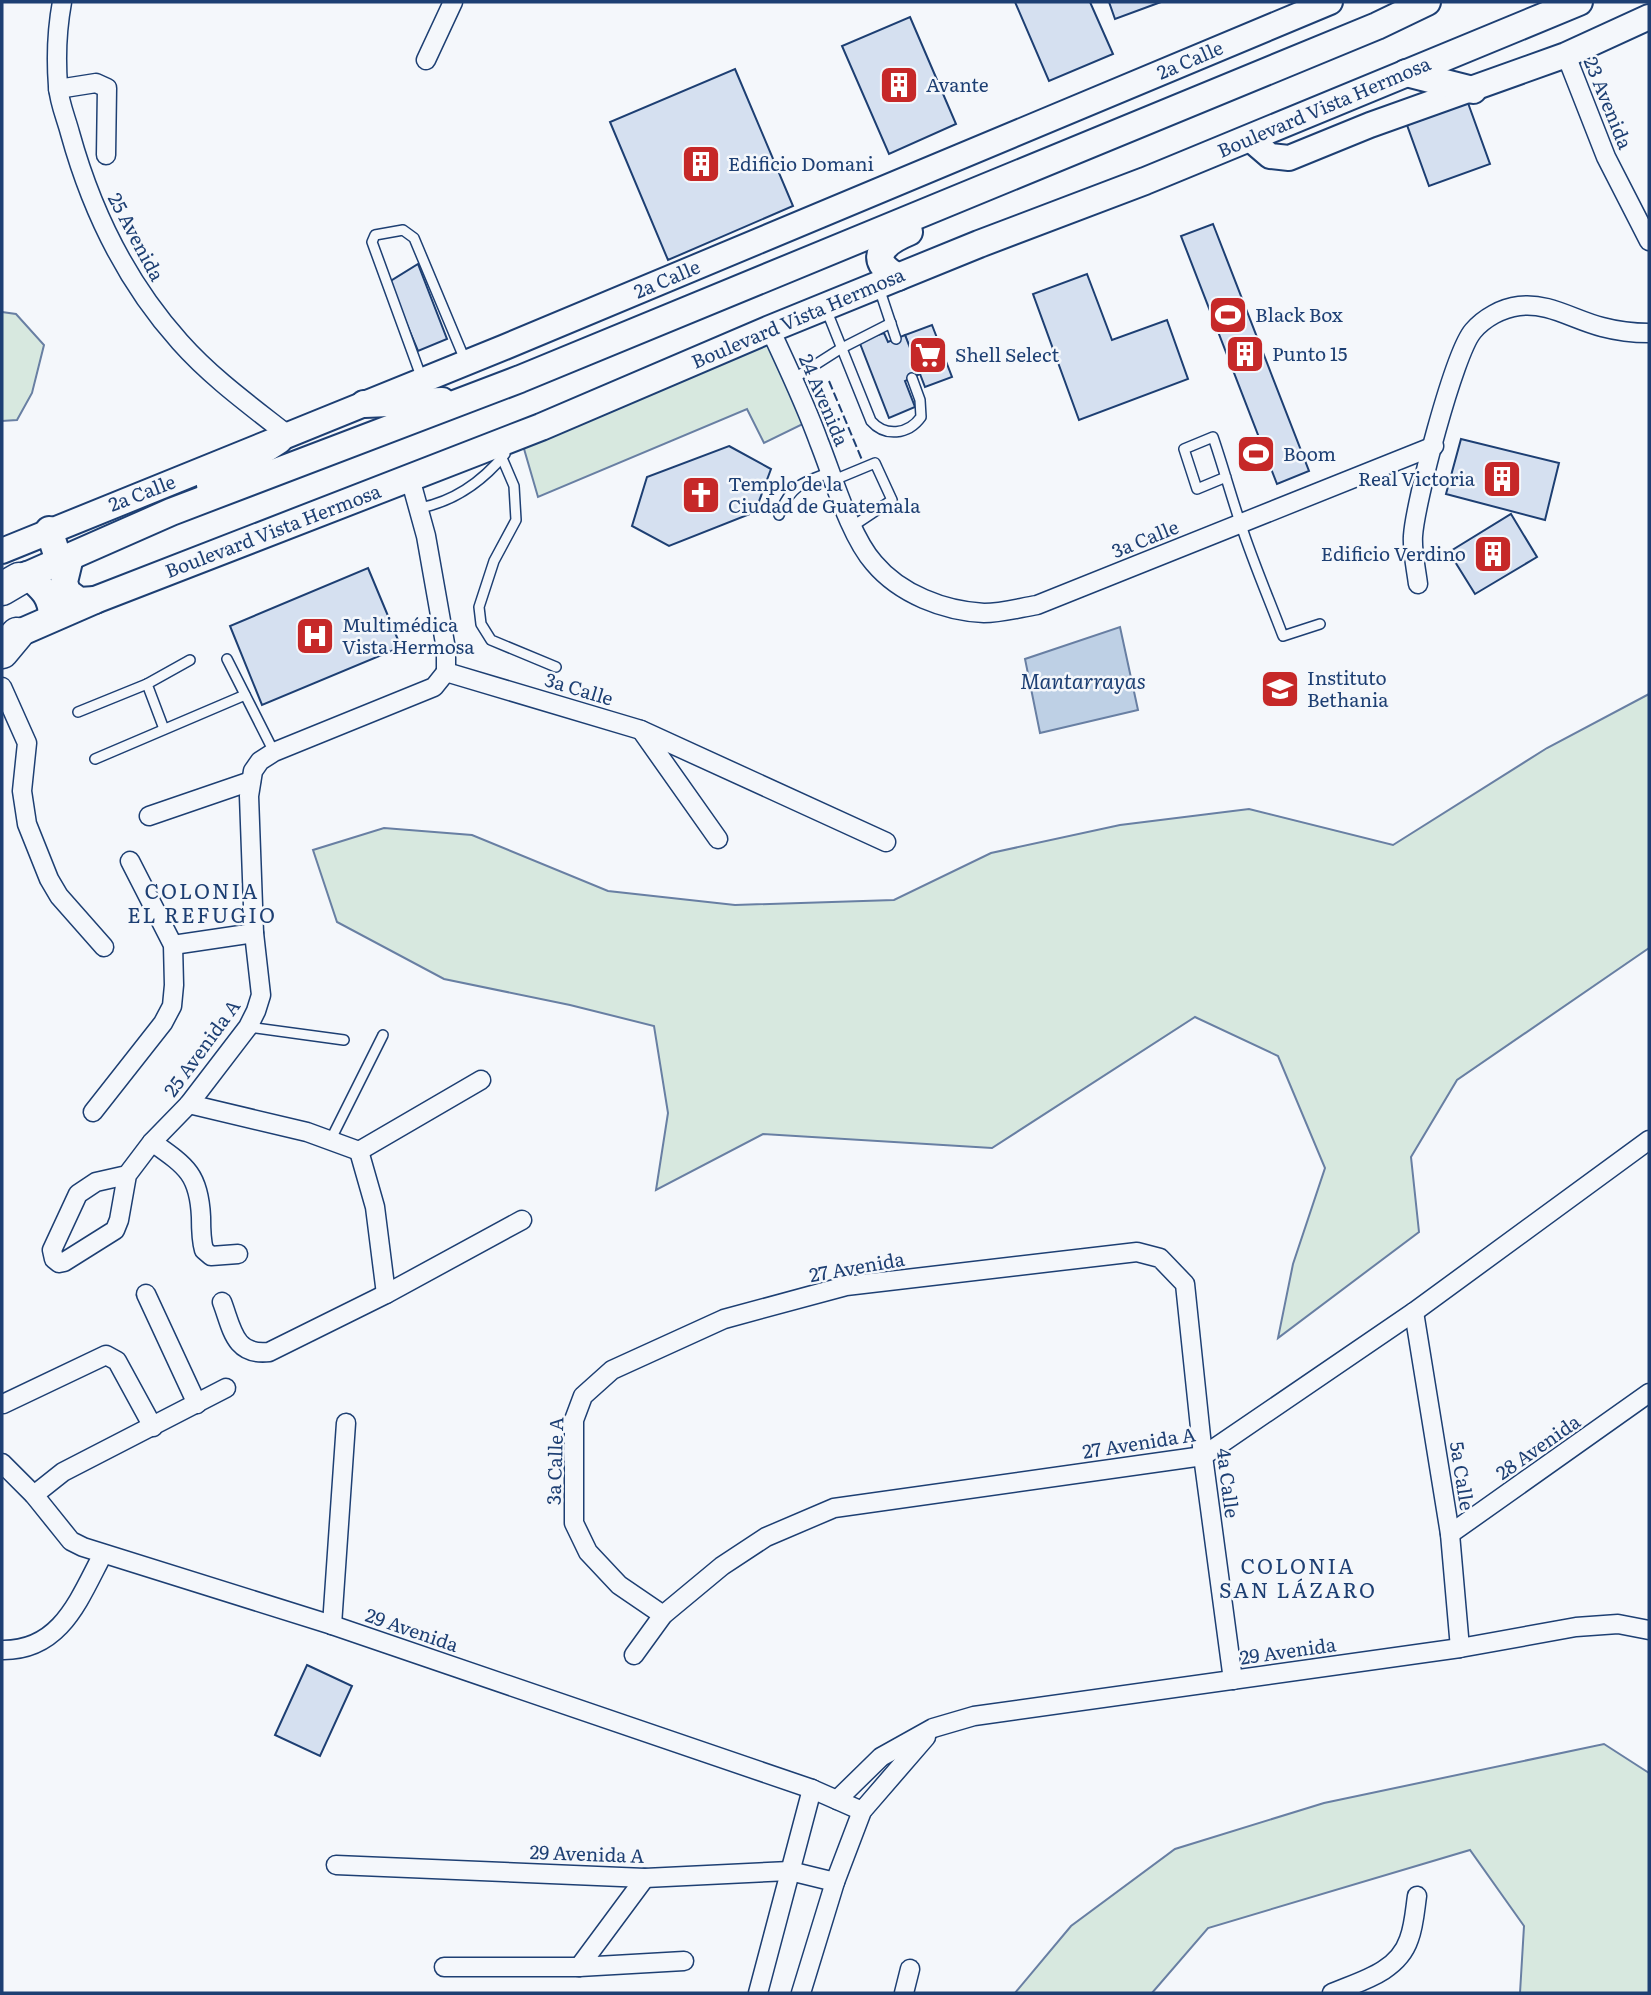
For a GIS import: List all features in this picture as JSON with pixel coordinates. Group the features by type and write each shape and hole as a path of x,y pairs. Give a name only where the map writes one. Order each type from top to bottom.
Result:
{"main road":[{"path":"1377,26 1395,2"},
{"path":"12,581 171,512 465,401 1083,148 1377,26 1427,2"},
{"name":"Boulevard Vista Hermosa","path":"7,641 52,617 520,435 770,329 1133,186 1579,2"},
{"path":"1406,73 1473,90"},
{"path":"888,281 880,258 884,245 894,238 1056,169 1083,148"},
{"path":"364,404 465,401"},
{"path":"171,512 284,438"},
{"path":"49,530 65,559 66,592 79,601 95,600"},
{"path":"12,581 48,594 52,601 52,617"}],"street":[{"name":"25 Avenida","path":"62,2 58,21 58,89 96,213 142,294 180,342 220,382 284,438"},
{"path":"426,60 453,2"},
{"name":"2a Calle","path":"2,551 284,438 1330,2"},
{"path":"1249,138 1270,156 1289,158 1370,125 1566,55 1649,17"},
{"name":"23 Avenida","path":"1566,55 1606,157 1649,241"},
{"path":"58,89 96,83 107,88 106,155"},
{"path":"1418,584 1413,537 1417,512 1433,446 1465,344 1472,331 1494,314 1518,306 1531,305 1601,327 1649,333"},
{"name":"24 Avenida","path":"770,329 853,526 874,563"},
{"name":"3a Calle","path":"874,563 891,580 923,599 984,612 1008,611 1037,605 1433,446"},
{"path":"267,756 434,687 446,672 446,649 420,508 410,478"},
{"name":"3a Calle","path":"446,672 641,730 886,842"},
{"path":"2,687 27,743 23,791 27,824 49,879 59,896 104,947"},
{"path":"641,730 718,839"},
{"name":"25 Avenida A","path":"127,1175 152,1142 188,1104 248,1027 256,1011 261,995 254,933 249,796 253,771 267,756"},
{"path":"149,816 251,781"},
{"path":"93,1112 163,1023 172,1006 173,945 130,861"},
{"path":"173,945 254,933"},
{"path":"359,1150 481,1080"},
{"path":"188,1104 331,1139 359,1150"},
{"name":"27 Avenida A","path":"634,1655 663,1615 722,1566 766,1537 834,1508 1203,1457 1414,1312 1649,1140"},
{"path":"152,1142 173,1157 195,1180 200,1195 204,1251 211,1256 238,1254"},
{"path":"359,1150 375,1207 386,1294"},
{"path":"127,1175 115,1230 64,1262 59,1263 54,1259 52,1250 78,1194 96,1182 127,1175"},
{"path":"222,1302 238,1343 253,1352 269,1352 386,1294 522,1220"},
{"name":"27 Avenida","path":"583,1396 612,1370 724,1319 846,1286 1136,1252 1160,1258"},
{"name":"4a Calle","path":"1160,1258 1185,1284 1203,1457 1233,1680"},
{"path":"146,1294 197,1404"},
{"name":"5a Calle","path":"1414,1312 1450,1534 1460,1648"},
{"path":"3,1404 106,1355 117,1361 153,1427"},
{"path":"34,1495 63,1472 226,1388"},
{"name":"28 Avenida","path":"1450,1534 1649,1393"},
{"name":"3a Calle A","path":"583,1396 574,1420 574,1523 588,1552 619,1585 663,1615"},
{"path":"331,1625 346,1423"},
{"name":"29 Avenida","path":"2,1463 34,1495 71,1541 83,1548 331,1625 812,1790 862,1811"},
{"path":"2,1650 20,1650 40,1642 64,1625 103,1554"},
{"name":"29 Avenida","path":"837,1800 881,1756 933,1728 986,1714 1460,1648 1576,1628 1618,1624 1649,1630"},
{"path":"801,1993 835,1882 862,1811 933,1728"},
{"path":"758,1993 812,1790"},
{"name":"29 Avenida A","path":"336,1865 645,1878 790,1871 835,1882"},
{"path":"579,1967 645,1878"},
{"path":"1332,1993 1388,1969 1400,1957 1409,1939 1417,1896"},
{"path":"444,1967 579,1967 684,1961"},
{"path":"904,1993 911,1969"}],"lane":[{"path":"423,380 372,242 375,234 403,230 414,238 465,362"},
{"path":"888,281 891,323 896,339"},
{"path":"825,307 871,421 882,431 888,433 910,428 921,417 920,400 912,378"},
{"path":"793,379 840,349 891,323"},
{"path":"420,508 442,503 464,492 502,458 520,435"},
{"path":"1226,478 1197,489 1184,449 1213,438 1226,478 1240,524 1283,636 1320,625"},
{"path":"502,458 514,486 516,520 494,561 483,592 479,616 491,640 556,667"},
{"path":"779,515 791,491 803,482 875,463 892,500 853,526"},
{"path":"227,659 245,695 267,756"},
{"path":"78,712 147,684 190,660"},
{"path":"147,684 164,729"},
{"path":"95,759 245,695"},
{"path":"248,1027 344,1040"},
{"path":"331,1139 383,1035"}],"shaded area":[{"path":"2,312 16,314 44,345 32,393 17,420 2,421"},
{"path":"770,329 811,420 764,443 747,409 538,497 520,435"},
{"path":"1649,694 1649,948 1457,1080 1411,1157 1419,1232 1278,1338 1293,1264 1325,1168 1278,1056 1195,1017 992,1148 763,1134 656,1190 668,1113 654,1026 570,1005 444,979 337,922 313,850 384,828 472,835 608,891 735,905 894,900 991,853 1120,825 1249,809 1393,845 1547,748"},
{"path":"1604,1744 1649,1773 1649,1993 1520,1993 1524,1926 1470,1850 1208,1928 1152,1993 1015,1993 1071,1926 1175,1849 1324,1803"}],"water":[{"name":"Mantarrayas","path":"1120,627 1138,710 1040,733 1025,659"}],"building":[{"path":"1015,2 1090,2 1113,54 1049,81"},
{"path":"1109,2 1161,2 1115,19"},
{"name":"Avante","path":"910,17 956,124 889,154 842,46"},
{"name":"Edificio Domani","path":"735,69 793,206 668,260 610,122"},
{"path":"1468,103 1490,164 1429,186 1407,125"},
{"name":"Punto 15","path":"1213,224 1309,471 1277,484 1181,236"},
{"path":"418,264 447,339 418,351 389,282"},
{"path":"1087,274 1112,340 1167,320 1188,379 1079,420 1033,294"},
{"name":"Shell Select","path":"932,325 952,377 925,387 905,335"},
{"path":"884,333 888,342 905,335 920,374 905,381 915,407 889,418 859,341"},
{"name":"Real Victoria","path":"1461,439 1559,463 1545,520 1446,494"},
{"name":"Templo de la Ciudad de Guatemala","path":"729,446 771,469 755,512 669,546 632,526 647,477"},
{"name":"Edificio Verdino","path":"1511,514 1537,557 1475,594 1449,552"},
{"name":"Multimédica Vista Hermosa","path":"368,568 401,647 262,705 230,626"},
{"path":"307,1665 352,1686 320,1756 275,1735"}],"fence":[{"path":"829,381 862,460"}],"place":[{"name":"Avante","path":"899,85"},
{"name":"Edificio Domani","path":"701,164"},
{"name":"Black Box","path":"1228,315"},
{"name":"Punto 15","path":"1245,354"},
{"name":"Shell Select","path":"928,355"},
{"name":"Boom","path":"1256,454"},
{"name":"Real Victoria","path":"1502,479"},
{"name":"Templo de la Ciudad de Guatemala","path":"701,495"},
{"name":"Edificio Verdino","path":"1493,554"},
{"name":"Multimédica Vista Hermosa","path":"315,636"},
{"name":"Instituto Bethania","path":"1280,689"}],"district":[{"name":"COLONIA EL REFUGIO","path":"202,904"},
{"name":"COLONIA SAN LÁZARO","path":"1298,1579"}]}
